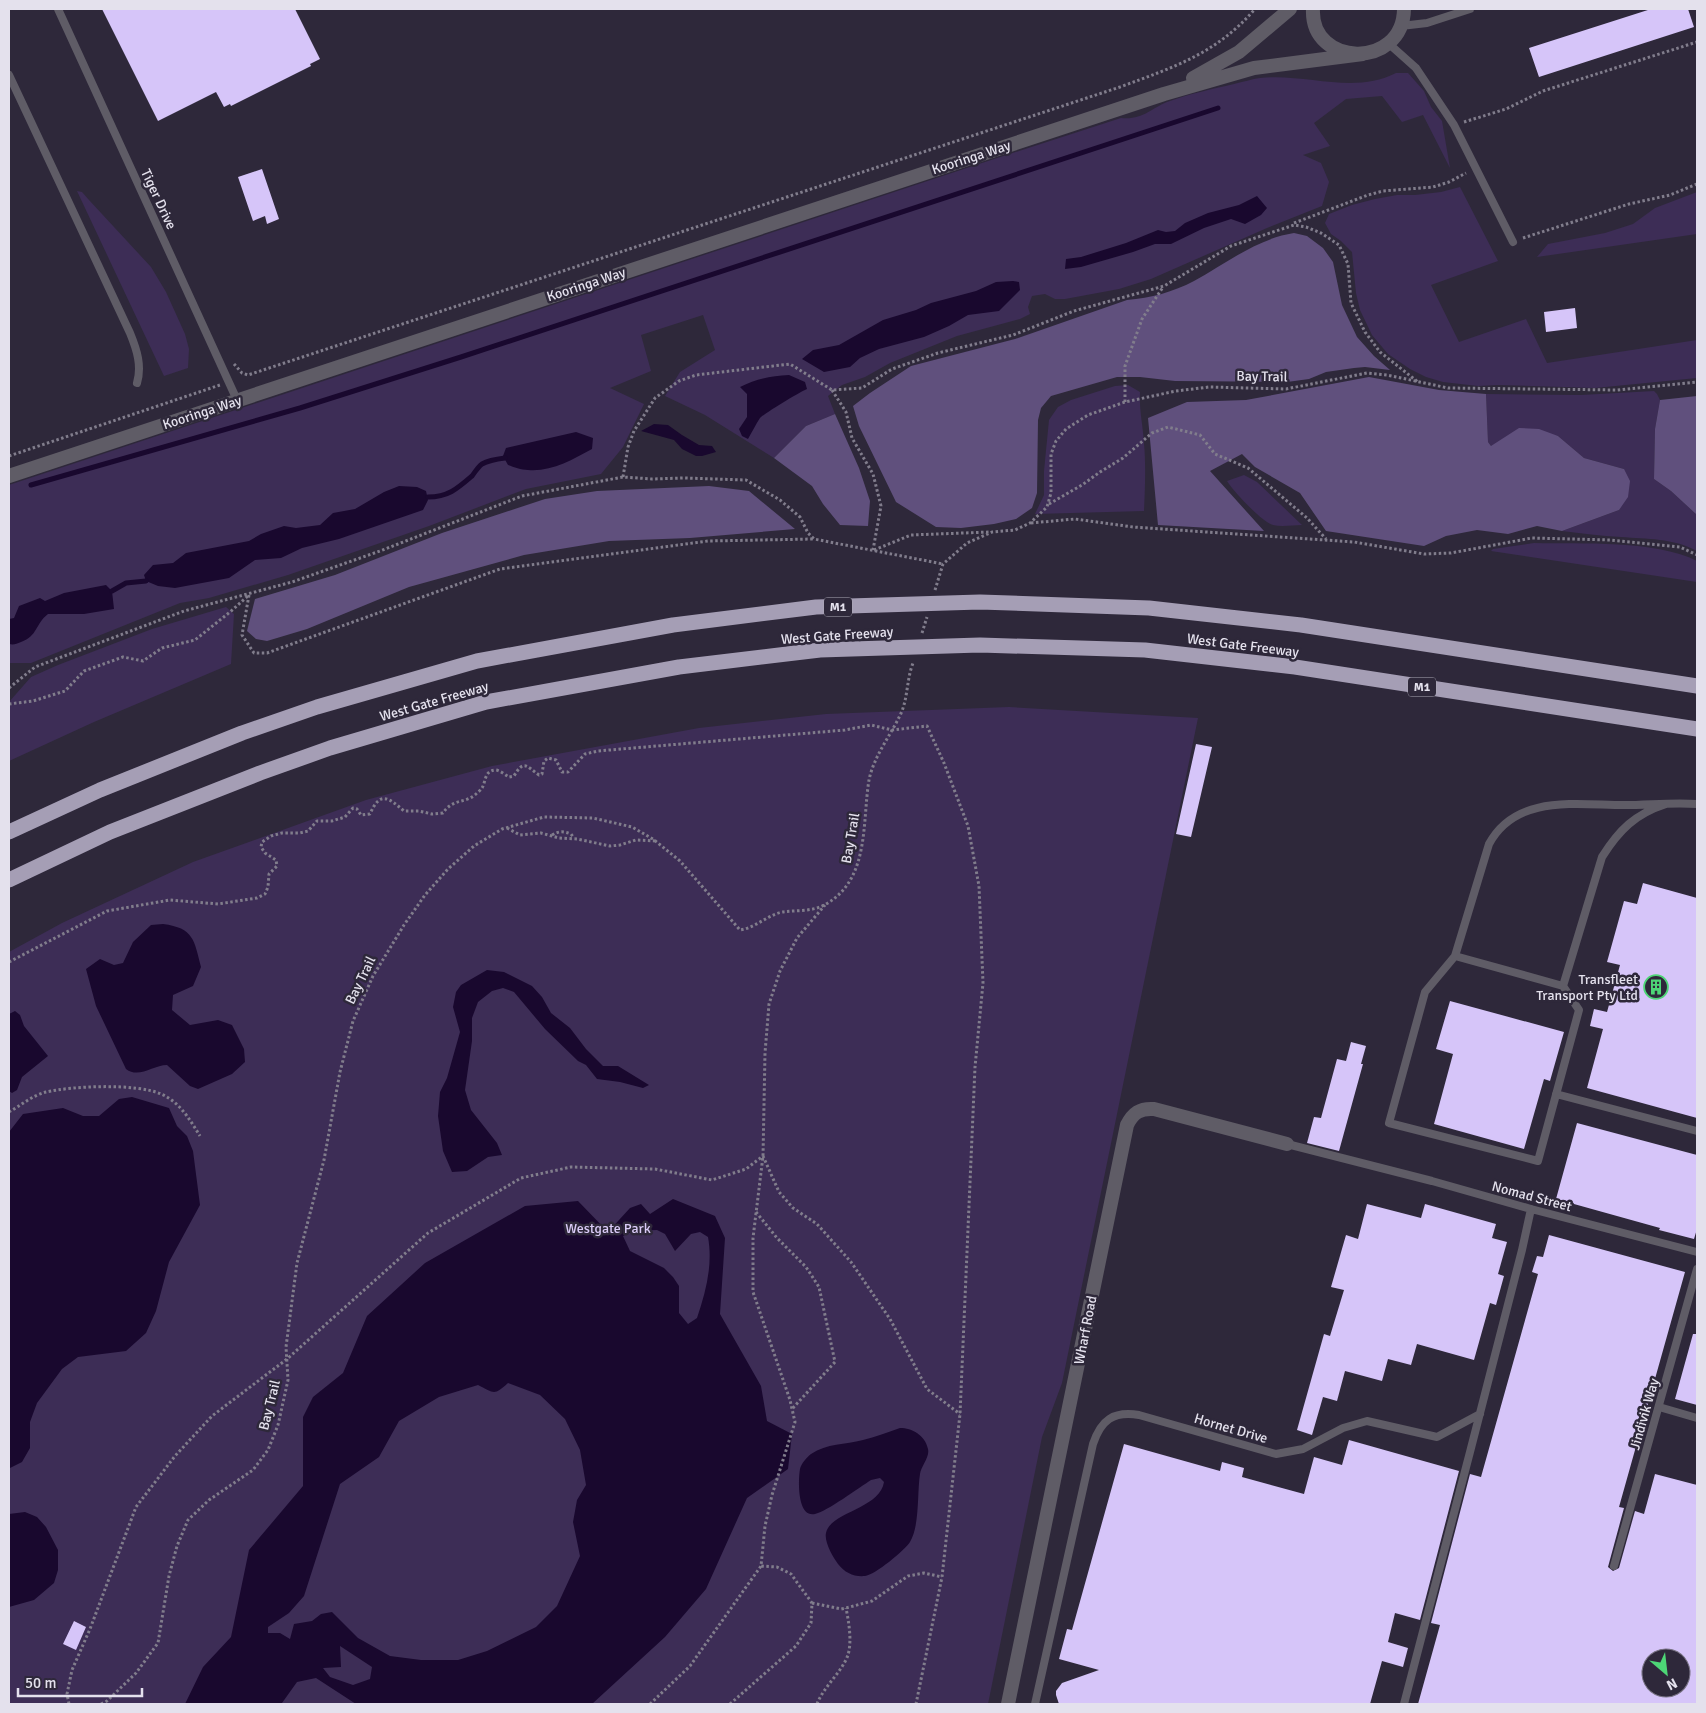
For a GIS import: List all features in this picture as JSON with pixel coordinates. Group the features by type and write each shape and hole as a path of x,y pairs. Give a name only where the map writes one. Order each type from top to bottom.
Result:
{"highway":[{"name":"West Gate Freeway","path":"9,832 100,790 242,734 317,707 477,661 673,625 816,608 980,602 1149,608 1301,625 1697,686"},
{"name":"West Gate Freeway","path":"9,880 110,832 260,773 330,748 486,702 679,667 820,650 980,645 1145,650 1295,667 1697,729"}],"street":[{"name":"Kooringa Way","path":"1164,94 1239,52 1290,9"},
{"path":"1313,9 1312,14 1317,29 1325,40 1336,49 1349,54 1363,54"},
{"path":"1388,43 1401,26 1404,9"},
{"name":"Kooringa Way","path":"9,476 1164,94 1215,78 1260,67 1363,54 1376,51 1388,43"},
{"name":"Wharf Road","path":"1008,1704 1124,1133 1130,1119 1138,1111 1154,1109 1287,1144"}],"lane":[{"name":"Tiger Drive","path":"58,9 237,400"},
{"path":"1401,26 1427,23 1470,9"},
{"path":"1388,43 1416,68 1454,125 1513,242"},
{"path":"9,75 130,333 138,359 139,368 136,384"},
{"path":"1455,956 1563,986 1579,1010 1538,1161 1389,1122 1425,992 1455,956 1489,844 1504,823 1516,816 1550,805 1574,803 1623,806 1697,804"},
{"path":"1563,986 1602,857 1610,844 1634,818 1650,809 1666,804"},
{"path":"1556,1094 1697,1131"},
{"name":"Nomad Street","path":"1287,1144 1432,1180 1531,1210 1697,1252"},
{"path":"1404,1704 1531,1210"},
{"name":"Jindivik Way","path":"1614,1566 1697,1269"},
{"path":"1659,1407 1697,1418"},
{"name":"Hornet Drive","path":"1035,1704 1093,1444 1102,1424 1109,1419 1118,1414 1140,1415 1276,1454 1303,1449 1342,1428 1367,1421 1437,1437 1480,1414"}],"path":[{"path":"9,456 1165,71 1205,52 1234,31 1255,9"},
{"path":"1454,125 1506,109 1543,91 1697,42"},
{"path":"832,390 862,388 892,369 938,353 1013,336 1074,311 1164,286 1231,246 1368,195 1383,191 1440,185 1475,168"},
{"path":"1513,242 1629,204 1670,195 1697,184"},
{"path":"1286,226 1301,225 1314,229 1330,237 1339,245 1348,264 1353,309 1365,332 1380,352 1420,384"},
{"path":"1125,402 1126,366 1142,319 1164,286"},
{"path":"232,361 242,373 248,375"},
{"path":"623,476 628,447 634,431 655,398 679,381 696,375 790,364 832,390 846,412 852,438 873,474 881,506 874,550"},
{"name":"Bay Trail","path":"1049,504 1051,493 1051,454 1060,435 1088,415 1125,402 1176,391 1209,387 1286,389 1367,373 1398,377 1420,384 1448,388 1617,390 1697,382"},
{"path":"1030,523 1049,504 1123,458 1152,432 1168,427 1200,435 1215,454 1248,468 1307,518 1326,540"},
{"path":"9,688 35,667 184,611 292,582 380,551 522,496 623,476 652,480 684,478 746,480 780,500 800,517 808,533 814,539"},
{"path":"874,550 911,535 1015,530 1030,523 1074,519 1133,527 1354,542 1424,554 1451,553 1532,538 1610,540 1680,547 1697,555"},
{"path":"249,595 242,635 254,653 267,653 500,569 708,541 814,539 943,564 966,543 992,532"},
{"path":"9,704 33,701 65,691 84,671 123,657 143,661 162,648 195,640 249,595"},
{"name":"Bay Trail","path":"102,1704 136,1673 158,1643 169,1576 177,1546 188,1520 210,1500 253,1470 268,1450 278,1425 288,1380 286,1347 297,1263 324,1160 340,1072 353,1021 373,976 425,895 448,869 474,846 506,828 544,817 593,818 632,827 656,841 680,861 740,930 749,929 768,916 775,914 811,910 826,904 841,893 856,870 866,825 873,766 902,711"},
{"path":"9,962 107,911 170,900 218,904 257,898 265,894 268,887 269,874 277,866 276,860 270,858 261,847 262,842 271,836 282,833 300,833 308,830 317,821 332,821 345,817 353,808 357,809 361,815 370,814 377,800 382,798 394,801 404,811 419,811 432,814 444,813 448,806 471,799 482,788 486,775 489,773 495,770 509,778 514,776 519,767 524,765 531,766 539,775 542,774 544,761 548,758 556,760 562,772 568,772 585,754 598,751 845,730 871,725 892,730 927,726 944,763 968,826 979,886 983,983 975,1066 960,1414 942,1577 916,1704"},
{"path":"506,828 520,836 541,832 559,838 610,846 620,846 636,840 656,841"},
{"path":"552,835 560,831 571,834 574,839"},
{"path":"650,1704 690,1666 761,1566 765,1526 772,1495 795,1422 753,1292 753,1238 763,1156 765,1053 769,1004 780,971 797,938 826,904"},
{"path":"9,1112 44,1092 89,1087 132,1087 161,1094 181,1107 200,1136"},
{"path":"763,1156 779,1192 793,1208 817,1224 851,1262 890,1319 927,1390 960,1414"},
{"path":"69,1704 66,1694 72,1670 90,1629 136,1507 176,1456 212,1416 287,1359 428,1233 520,1178 571,1167 655,1169 712,1180 746,1169 763,1156"},
{"path":"756,1212 777,1238 806,1267 819,1286 835,1362 792,1409"},
{"path":"730,1704 796,1646 811,1623 812,1603 791,1574 777,1567 761,1566"},
{"path":"812,1603 840,1609 846,1608 872,1601 908,1576 924,1573 942,1577"},
{"path":"817,1704 820,1695 848,1654 849,1627 846,1608"}],"green space":[{"path":"1396,73 1408,73 1424,91 1431,107 1442,121 1450,168 1423,115 1402,122 1382,96 1346,99 1314,123 1330,146 1303,155 1321,163 1329,182 1322,206 1151,279 1119,289 1065,299 1055,299 1045,294 1032,296 1028,307 1030,314 1020,319 957,336 890,363 865,377 842,385 828,396 835,414 806,426 774,458 705,415 665,396 680,372 715,350 703,315 641,335 651,371 610,388 644,404 623,447 601,474 526,489 429,526 288,575 209,598 180,603 31,663 9,663 9,485 985,162 1121,118 1141,116 1167,102 1260,78 1295,78 1347,83 1380,79"},
{"path":"1460,187 1498,261 1431,285 1459,342 1526,319 1547,363 1697,340 1697,378 1595,388 1478,386 1443,382 1426,377 1388,354 1372,335 1360,310 1356,293 1352,252 1331,234 1325,223 1329,214 1352,205 1397,195 1441,192"},
{"path":"77,191 82,192 151,267 166,292 185,334 189,349 188,368 164,376"},
{"path":"1697,192 1697,234 1537,257 1548,244 1605,233 1633,224 1655,208"},
{"path":"1128,385 1140,392 1145,460 1144,511 1035,514 1044,495 1044,471 1049,420 1058,407 1071,400 1115,386"},
{"path":"1654,391 1660,400 1655,429 1654,479 1671,491 1697,515 1697,551 1679,544 1660,540 1562,531 1619,510 1624,469 1584,458 1558,436 1519,429 1492,447 1488,442 1486,394 1581,395"},
{"path":"1244,475 1257,482 1302,525 1273,525 1256,513 1227,481"},
{"path":"1534,543 1618,544 1661,549 1697,561 1697,582 1491,551 1493,549"},
{"path":"226,607 234,614 231,664 94,722 9,761 9,702 31,677 152,629"},
{"name":"Westgate Park","path":"1009,707 1198,718 1062,1383 1042,1437 988,1704 9,1704 9,952 62,923 193,862 366,800 492,766 699,728 826,714"}],"shaded area":[{"path":"1257,196 1267,208 1261,215 1245,224 1231,219 1204,228 1171,244 1155,244 1081,267 1065,269 1066,259 1081,257 1126,243 1158,230 1166,232 1175,231 1185,223 1208,213 1239,205"},
{"path":"1294,233 1307,236 1323,248 1333,262 1342,305 1357,337 1390,370 1365,367 1354,368 1326,372 1309,379 1287,382 1175,381 1140,377 1117,377 1051,396 1041,408 1038,420 1037,493 1032,508 1016,519 961,528 936,527 896,502 859,426 853,406 870,393 911,366 1015,339 1127,300 1145,298 1170,291 1194,281 1254,246 1267,240"},
{"path":"996,282 1019,282 1020,290 999,311 968,315 924,337 879,349 860,358 850,367 824,372 802,359 813,350 839,345 883,320 916,310 931,303 976,291"},
{"path":"789,375 805,382 807,389 762,416 748,439 742,436 739,429 747,417 747,394 740,387 764,378"},
{"path":"1369,377 1439,390 1486,394 1488,442 1491,446 1519,428 1539,429 1558,436 1584,458 1624,469 1630,481 1628,497 1619,510 1562,531 1537,526 1508,534 1477,530 1446,536 1424,546 1326,531 1300,493 1255,467 1242,454 1210,471 1264,531 1158,525 1148,418 1187,402 1246,400"},
{"path":"1697,396 1697,515 1671,491 1654,479 1655,429 1660,400"},
{"path":"835,414 859,468 870,501 868,526 840,525 823,504 812,486 774,458 806,426"},
{"path":"654,424 668,425 699,445 712,446 716,452 696,456 682,449 674,440 641,431"},
{"path":"576,432 593,438 592,449 553,467 537,470 520,469 508,465 503,456 506,448"},
{"path":"399,486 417,487 426,491 428,500 423,510 339,539 302,548 281,558 255,560 229,578 175,588 158,586 146,581 144,575 153,565 173,563 186,553 249,541 261,534 284,526 296,528 320,525 333,513 355,509 384,492"},
{"path":"709,486 749,491 795,529 690,538 609,541 524,555 409,587 307,629 267,641 256,639 247,631 255,599 335,575 442,533 545,499 597,491"},
{"path":"106,585 112,591 114,609 84,614 48,614 31,636 18,643 9,644 9,619 14,618 19,606 40,598 45,601 64,593"},
{"path":"163,924 187,932 194,943 201,967 193,986 173,995 172,1010 190,1025 218,1020 232,1025 244,1049 245,1062 232,1074 198,1089 190,1086 167,1065 136,1073 126,1069 96,1006 86,969 100,959 114,965 123,963 133,942 151,925"},
{"path":"487,970 504,972 532,986 542,997 551,1013 570,1028 586,1049 603,1066 618,1066 649,1085 643,1088 597,1079 586,1065 578,1061 545,1029 514,992 503,988 492,991 478,1002 472,1018 472,1041 465,1090 471,1110 497,1143 502,1155 488,1157 467,1171 452,1172 443,1151 438,1116 440,1092 447,1078 460,1032 453,1007 456,992 461,985"},
{"path":"15,1011 20,1015 24,1026 48,1056 22,1077 17,1090 12,1093 9,1091 9,1014"},
{"path":"132,1097 169,1108 177,1126 187,1136 193,1151 200,1205 169,1262 156,1311 146,1333 126,1351 78,1357 62,1369 37,1403 30,1422 30,1448 22,1462 9,1468 9,1132 23,1114 63,1108 83,1116 99,1116 119,1099"},
{"path":"673,1199 715,1216 725,1238 720,1314 761,1386 767,1421 792,1434 788,1469 747,1498 706,1589 665,1637 592,1704 356,1704 316,1678 297,1682 282,1703 185,1704 203,1667 231,1637 249,1550 303,1486 303,1417 313,1397 343,1373 367,1316 425,1263 525,1206 578,1201 608,1232 630,1208 641,1204 650,1214","holes":["657,1230 665,1234 675,1251 691,1234 700,1232 708,1237 710,1258 706,1288 697,1318 688,1324 679,1313 679,1286 673,1277 664,1268 630,1251 623,1236 633,1231","508,1383 540,1395 565,1419 580,1450 586,1485 577,1500 573,1522 580,1556 557,1606 536,1627 487,1651 458,1660 421,1660 390,1656 358,1638 332,1612 321,1614 312,1621 294,1624 290,1639 280,1633 268,1633 268,1627 289,1613 304,1596 340,1484 379,1457 399,1421 439,1397 478,1385 494,1392","340,1646 372,1667 370,1679 353,1685 330,1677 323,1668 341,1667"]},
{"path":"900,1428 909,1429 921,1436 928,1449 928,1455 920,1474 917,1518 913,1535 907,1546 870,1575 853,1575 844,1570 836,1561 828,1545 826,1533 829,1526 836,1520 874,1498 881,1491 884,1482 880,1478 871,1480 827,1509 815,1514 809,1514 805,1510 800,1497 799,1474 801,1467 809,1455 817,1450 856,1442"},
{"path":"25,1512 37,1517 46,1527 58,1550 58,1570 54,1583 34,1600 9,1607 9,1514"}],"building":[{"path":"102,9 295,9 320,59 310,64 311,66 231,106 230,104 224,107 216,92 158,121"},
{"path":"1651,9 1688,9 1694,27 1539,77 1529,48"},
{"path":"262,169 279,219 267,224 265,216 253,221 238,177"},
{"path":"1575,308 1577,328 1546,332 1544,312"},
{"path":"1196,744 1212,747 1191,837 1176,834"},
{"name":"Transfleet Transport Pty Ltd","path":"1643,883 1697,898 1697,1118 1587,1088 1603,1029 1590,1026 1594,1009 1607,1012 1620,965 1607,962 1624,901 1637,904"},
{"name":"Transfleet Transport Pty Ltd","path":"1450,1001 1564,1032 1550,1081 1544,1079 1524,1149 1434,1124 1453,1054 1436,1049"},
{"path":"1351,1042 1366,1046 1361,1064 1363,1064 1339,1151 1307,1143 1314,1117 1321,1118 1337,1059 1346,1061"},
{"path":"1577,1123 1697,1155 1697,1229 1694,1239 1556,1199"},
{"path":"1367,1204 1421,1218 1425,1204 1496,1224 1492,1238 1507,1242 1498,1274 1504,1276 1496,1305 1490,1303 1474,1360 1417,1344 1411,1365 1388,1359 1382,1381 1345,1371 1337,1401 1323,1397 1312,1435 1297,1430 1324,1334 1330,1336 1344,1290 1331,1287 1346,1235 1358,1239"},
{"path":"1549,1235 1685,1272 1619,1507 1624,1508 1608,1567 1613,1571 1619,1568 1635,1511 1644,1514 1655,1474 1697,1485 1697,1704 1418,1704 1440,1625 1431,1623 1470,1474 1481,1477 1538,1274 1532,1272 1537,1256 1543,1257"},
{"path":"1693,1334 1697,1334 1697,1405 1675,1399"},
{"path":"1349,1440 1459,1471 1420,1620 1395,1613 1388,1642 1408,1648 1403,1667 1382,1661 1370,1704 1059,1704 1056,1691 1062,1683 1099,1670 1059,1659 1067,1629 1072,1630 1124,1444 1220,1471 1222,1462 1244,1468 1242,1477 1304,1494 1314,1457 1342,1465"},
{"path":"74,1621 86,1627 76,1650 63,1644"}],"waterway":[{"path":"31,485 300,408 461,357 1218,108"},
{"path":"428,497 447,494 462,485 482,464 505,458"},
{"path":"112,591 126,583 146,581"}],"place":[{"name":"Transfleet Transport Pty Ltd","path":"1656,987"}]}
